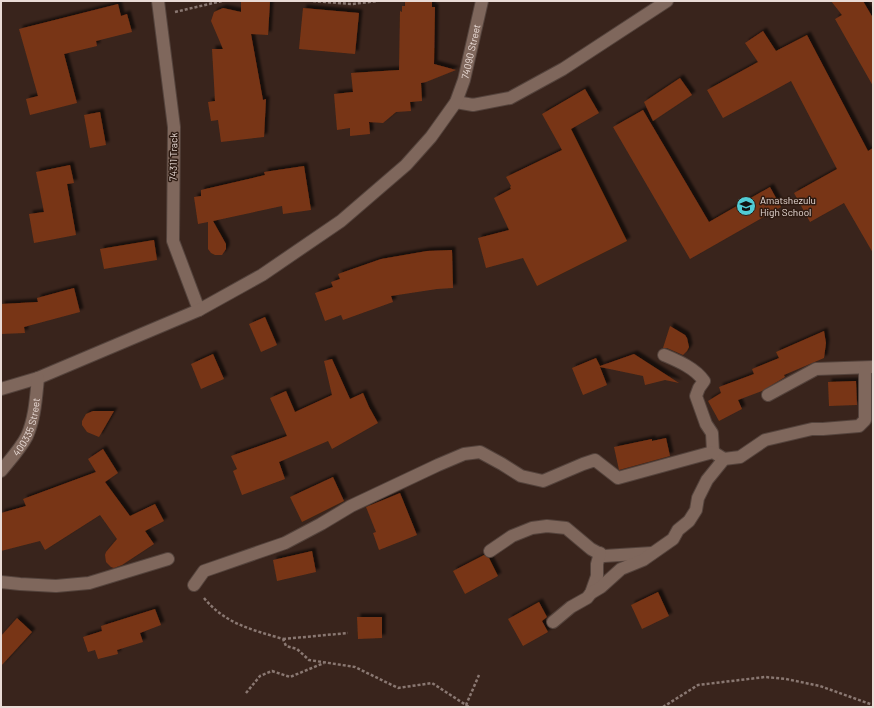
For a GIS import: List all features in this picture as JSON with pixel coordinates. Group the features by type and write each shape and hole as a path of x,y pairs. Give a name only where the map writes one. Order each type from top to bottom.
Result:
{"street":[{"name":"74311 Track","path":"158,1 161,15 174,127 173,241 199,310"},
{"name":"74090 Street","path":"1,389 38,378 199,310 262,275 341,221 406,165 431,137 456,102 464,80 482,1"},
{"path":"456,102 472,105 510,98 563,69 667,1"},
{"path":"664,355 681,362 700,375 704,381 696,396 706,424 712,433 713,452"},
{"path":"194,584 204,571 285,543 351,506 464,454 480,452 522,476 543,481 595,460 618,478 713,452 724,459 740,457 765,440 812,429 859,426 865,420 869,367 816,369 768,395"},
{"name":"400335 Street","path":"1,471 27,436 33,417 38,378"},
{"path":"553,622 571,607 587,598 591,593 614,577 621,569 643,560 673,538 678,530 689,522 696,510 698,498 707,480 724,459"},
{"path":"490,551 512,536 532,528 547,526 566,528 591,549 604,556 654,553"},
{"path":"591,593 597,576 597,564 600,553"},
{"path":"1,582 56,586 89,583 168,560"}],"path":[{"path":"161,15 222,1"},
{"path":"313,1 352,4 378,1"},
{"path":"194,584 212,607 238,625 283,639 348,633"},
{"path":"283,639 286,646 297,649 309,660 355,667 398,688 432,683 469,707"},
{"path":"246,694 260,676 272,671 290,678 324,662"},
{"path":"466,705 479,675"},
{"path":"663,707 698,685 765,677 786,679 820,686 873,705"}],"building":[{"path":"241,1 270,1 268,35 251,34 263,100 266,99 264,137 221,142 218,120 211,121 208,102 215,101 212,49 223,49 211,21 214,12 223,8 241,12"},
{"path":"405,1 432,1 432,7 435,7 434,64 456,70 421,83 422,101 410,102 411,111 396,112 383,123 369,122 370,134 350,136 350,128 337,130 334,94 353,92 351,73 399,70 400,11 402,12 402,6 405,6"},
{"path":"831,1 863,1 873,18 873,86 835,19 842,15"},
{"path":"118,4 121,16 127,14 132,32 96,41 97,46 64,54 77,103 30,115 26,99 38,96 19,29"},
{"path":"303,8 359,13 355,54 299,49"},
{"path":"763,31 776,51 807,35 868,151 873,148 873,253 844,203 810,222 794,193 837,169 791,81 723,118 707,90 758,62 745,43"},
{"path":"680,78 692,95 653,121 644,102"},
{"path":"585,89 599,113 571,129 627,241 537,286 523,258 486,268 478,238 509,230 494,198 511,189 506,177 562,150 542,114"},
{"path":"643,110 709,222 770,187 781,207 690,259 613,127"},
{"path":"100,112 106,145 90,148 84,115"},
{"path":"70,165 74,183 67,184 76,235 34,243 29,214 44,212 36,172"},
{"path":"304,166 311,210 283,214 282,206 213,221 226,244 226,249 222,255 215,255 211,253 208,249 208,222 198,224 194,197 201,196 201,190 265,175 264,172"},
{"path":"154,240 157,260 104,269 100,249"},
{"path":"452,250 453,288 391,296 393,302 343,320 341,315 325,321 315,293 333,287 331,282 340,279 338,274 381,259 427,251"},
{"path":"74,288 80,312 24,327 25,333 1,334 1,304 38,302 37,298"},
{"path":"265,317 277,345 261,352 249,324"},
{"path":"670,326 685,335 687,338 689,347 683,355 667,348 663,348"},
{"path":"824,331 826,343 824,358 784,375 785,377 762,391 738,400 742,409 719,421 708,401 721,393 719,387 754,374 752,369 779,358 776,352"},
{"path":"213,354 224,379 201,389 191,364"},
{"path":"634,354 679,383 665,380 645,385 643,376 600,367 607,385 583,395 572,368 596,358 600,366"},
{"path":"332,359 350,399 363,393 378,423 332,449 328,441 279,462 285,479 242,495 233,471 237,469 231,456 287,436 270,398 286,391 295,412 332,395 324,361"},
{"path":"856,381 857,405 829,406 828,382"},
{"path":"93,411 114,411 99,437 87,432 82,425 82,421 86,414"},
{"path":"666,438 670,456 619,470 614,447 652,439 652,441"},
{"path":"103,449 118,473 105,482 130,516 155,504 164,521 145,531 154,544 122,565 114,568 111,567 106,562 105,555 117,539 100,515 45,550 40,541 1,551 1,513 26,506 23,499 96,472 88,459"},
{"path":"333,477 344,501 302,522 290,497"},
{"path":"400,493 417,535 379,550 373,533 376,532 366,507"},
{"path":"312,551 316,572 277,581 273,560"},
{"path":"484,555 489,558 498,576 465,594 453,571"},
{"path":"658,592 669,616 642,629 631,605"},
{"path":"539,602 547,617 542,621 548,632 523,646 508,619"},
{"path":"155,609 161,625 140,633 143,642 117,650 118,654 98,659 95,650 88,652 83,637 102,631 101,626"},
{"path":"357,617 382,617 382,638 358,639"},
{"path":"17,618 32,632 1,666 1,636"}],"place":[{"name":"Amatshezulu High School","path":"746,206"}]}
